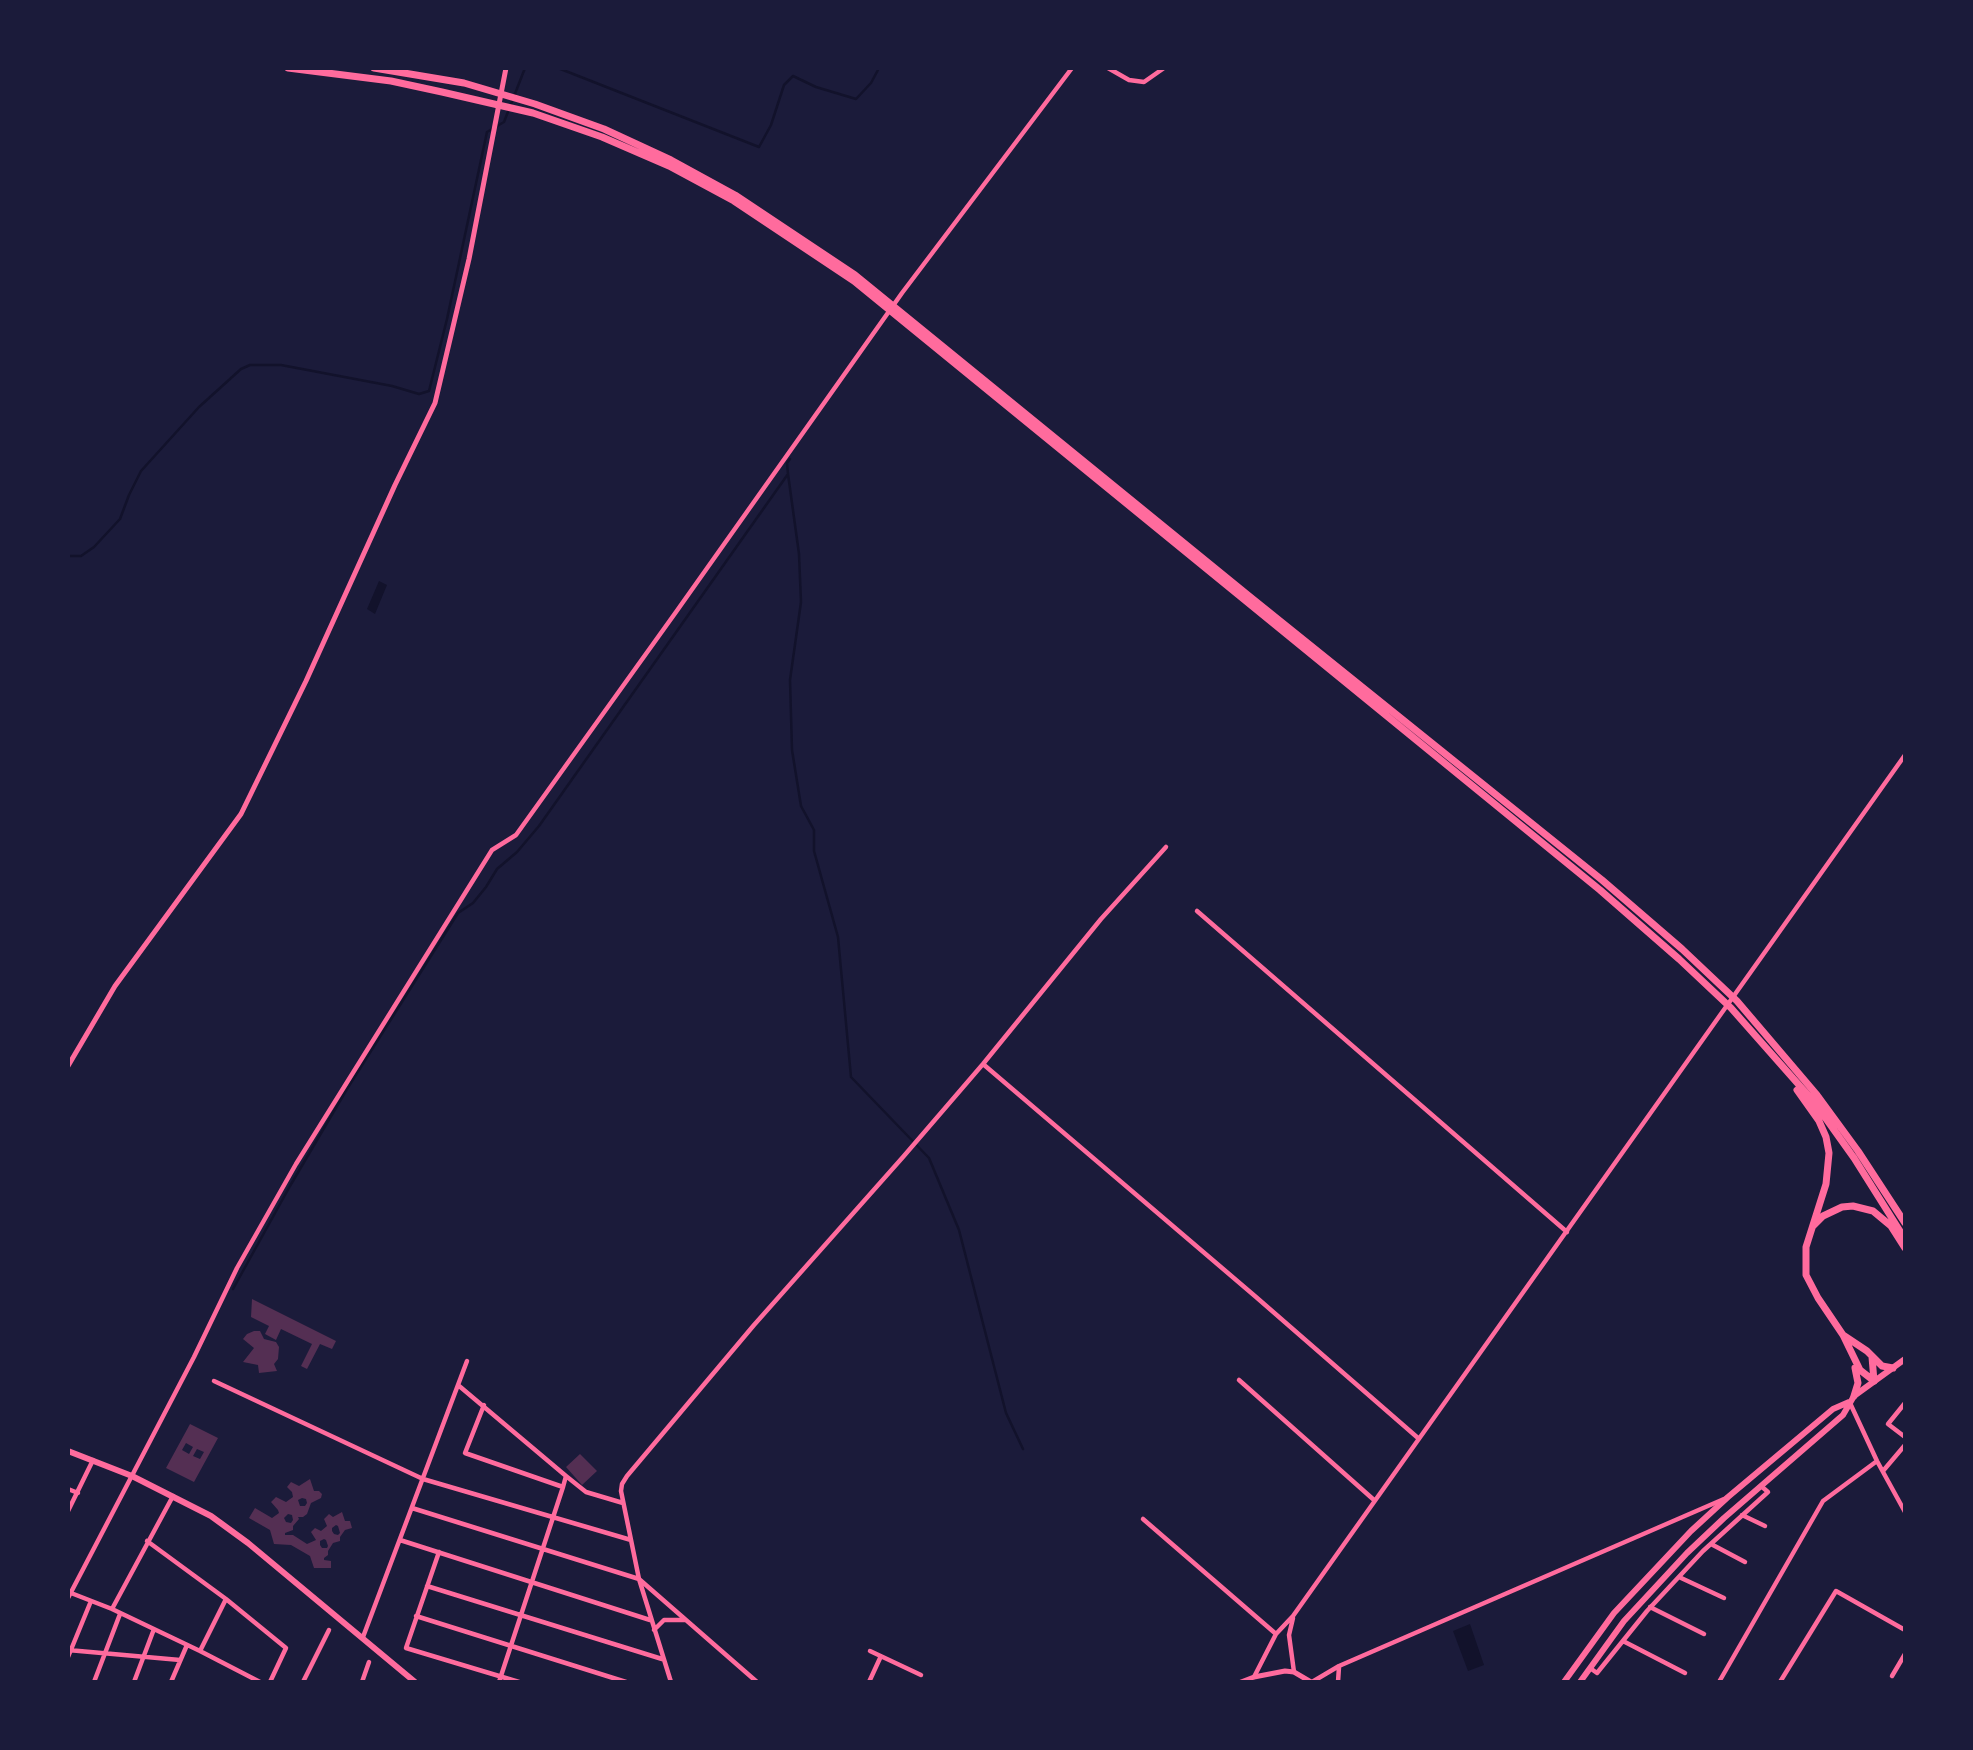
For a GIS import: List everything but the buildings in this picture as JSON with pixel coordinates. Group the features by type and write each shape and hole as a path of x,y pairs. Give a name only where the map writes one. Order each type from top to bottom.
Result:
{"highway":[{"path":"288,68 391,81 442,92 533,113 602,137 669,166 734,201 878,297"},
{"path":"374,68 464,83 535,104 604,129 724,189 855,275 878,297 1602,880 1682,948 1750,1017 1809,1085 1822,1114 1829,1169 1805,1247 1806,1275 1843,1335 1860,1370 1874,1381"},
{"path":"910,323 1600,890 1679,959 1746,1026 1858,1152 1905,1223"},
{"path":"1837,1129 1905,1239"},
{"path":"1809,1232 1832,1210 1853,1206 1873,1211 1882,1217 1905,1248"},
{"path":"1843,1335 1867,1351 1882,1366 1893,1368"},
{"path":"1843,1335 1857,1374 1858,1382 1852,1399"},
{"path":"1872,1356 1874,1381"}],"main road":[{"path":"1564,1682 1614,1613 1691,1531 1833,1409 1852,1399 1905,1359"},
{"path":"1580,1682 1624,1621 1687,1553 1843,1415 1852,1399"},
{"path":"68,1451 132,1476 211,1516 248,1543 415,1682"}],"street":[{"path":"68,1066 115,986 241,814 435,403 469,259 506,68"},
{"path":"260,1682 111,1609 69,1595 237,1268 296,1164 492,850 516,835 902,293 1072,68"},
{"path":"1108,68 1129,80 1144,82 1164,68"},
{"path":"1254,1677 1276,1634 1293,1616 1905,755"},
{"path":"671,1682 639,1579 621,1491 626,1476 754,1325 930,1127 1101,919 1166,847"},
{"path":"1197,911 1567,1232"},
{"path":"983,1064 1418,1438"},
{"path":"363,1637 467,1361"},
{"path":"1239,1380 1374,1500"},
{"path":"214,1381 422,1479 631,1540"},
{"path":"458,1385 586,1492 624,1503"},
{"path":"1852,1399 1877,1461 1905,1512"},
{"path":"1905,1403 1888,1424 1905,1437"},
{"path":"484,1405 465,1453 563,1487"},
{"path":"1883,1471 1905,1445"},
{"path":"68,1511 93,1460"},
{"path":"1719,1682 1823,1501 1877,1461"},
{"path":"500,1679 566,1476"},
{"path":"1590,1667 1597,1673 1650,1607 1711,1544 1768,1492 1761,1486"},
{"path":"68,1489 78,1493"},
{"path":"111,1609 173,1495"},
{"path":"1241,1682 1276,1672 1294,1672 1311,1682 1339,1666 1728,1497"},
{"path":"412,1508 639,1579 757,1682"},
{"path":"1742,1515 1765,1526"},
{"path":"1143,1519 1276,1634"},
{"path":"400,1540 651,1620"},
{"path":"148,1541 286,1648 270,1682"},
{"path":"1711,1544 1745,1562"},
{"path":"439,1552 406,1648 500,1679 519,1682"},
{"path":"1679,1577 1724,1598"},
{"path":"427,1586 663,1659"},
{"path":"1780,1682 1836,1591 1905,1630"},
{"path":"200,1651 226,1599"},
{"path":"68,1657 91,1601"},
{"path":"1650,1607 1704,1634"},
{"path":"94,1682 121,1614"},
{"path":"416,1616 626,1682"},
{"path":"1293,1616 1289,1635 1294,1672"},
{"path":"654,1630 664,1620 685,1619"},
{"path":"134,1682 154,1629"},
{"path":"303,1682 329,1630"},
{"path":"1623,1641 1685,1673"},
{"path":"171,1682 187,1645"},
{"path":"69,1651 180,1660"},
{"path":"870,1651 921,1675"},
{"path":"1892,1676 1905,1654"},
{"path":"869,1682 881,1656"},
{"path":"362,1682 369,1662"},
{"path":"1338,1682 1339,1666"}],"shaded area":[{"path":"379,581 387,585 375,614 367,609"},
{"path":"1470,1624 1484,1665 1468,1671 1453,1631"}],"waterway":[{"path":"68,556 81,556 94,547 120,519 141,471 199,407 241,369 250,365 281,365 392,386 419,394 429,391 487,132 504,122 525,68"},
{"path":"558,68 759,147 771,125 784,85 793,76 816,87 856,99 871,83 879,68"},
{"path":"233,1289 347,1089 458,913 473,903 497,869 517,852 539,826 788,474 787,463 790,459"},
{"path":"788,474 799,554 801,602 790,680 792,750 801,806 814,830 814,851 838,937 851,1077 929,1158 959,1230 1006,1413 1023,1449"}]}
